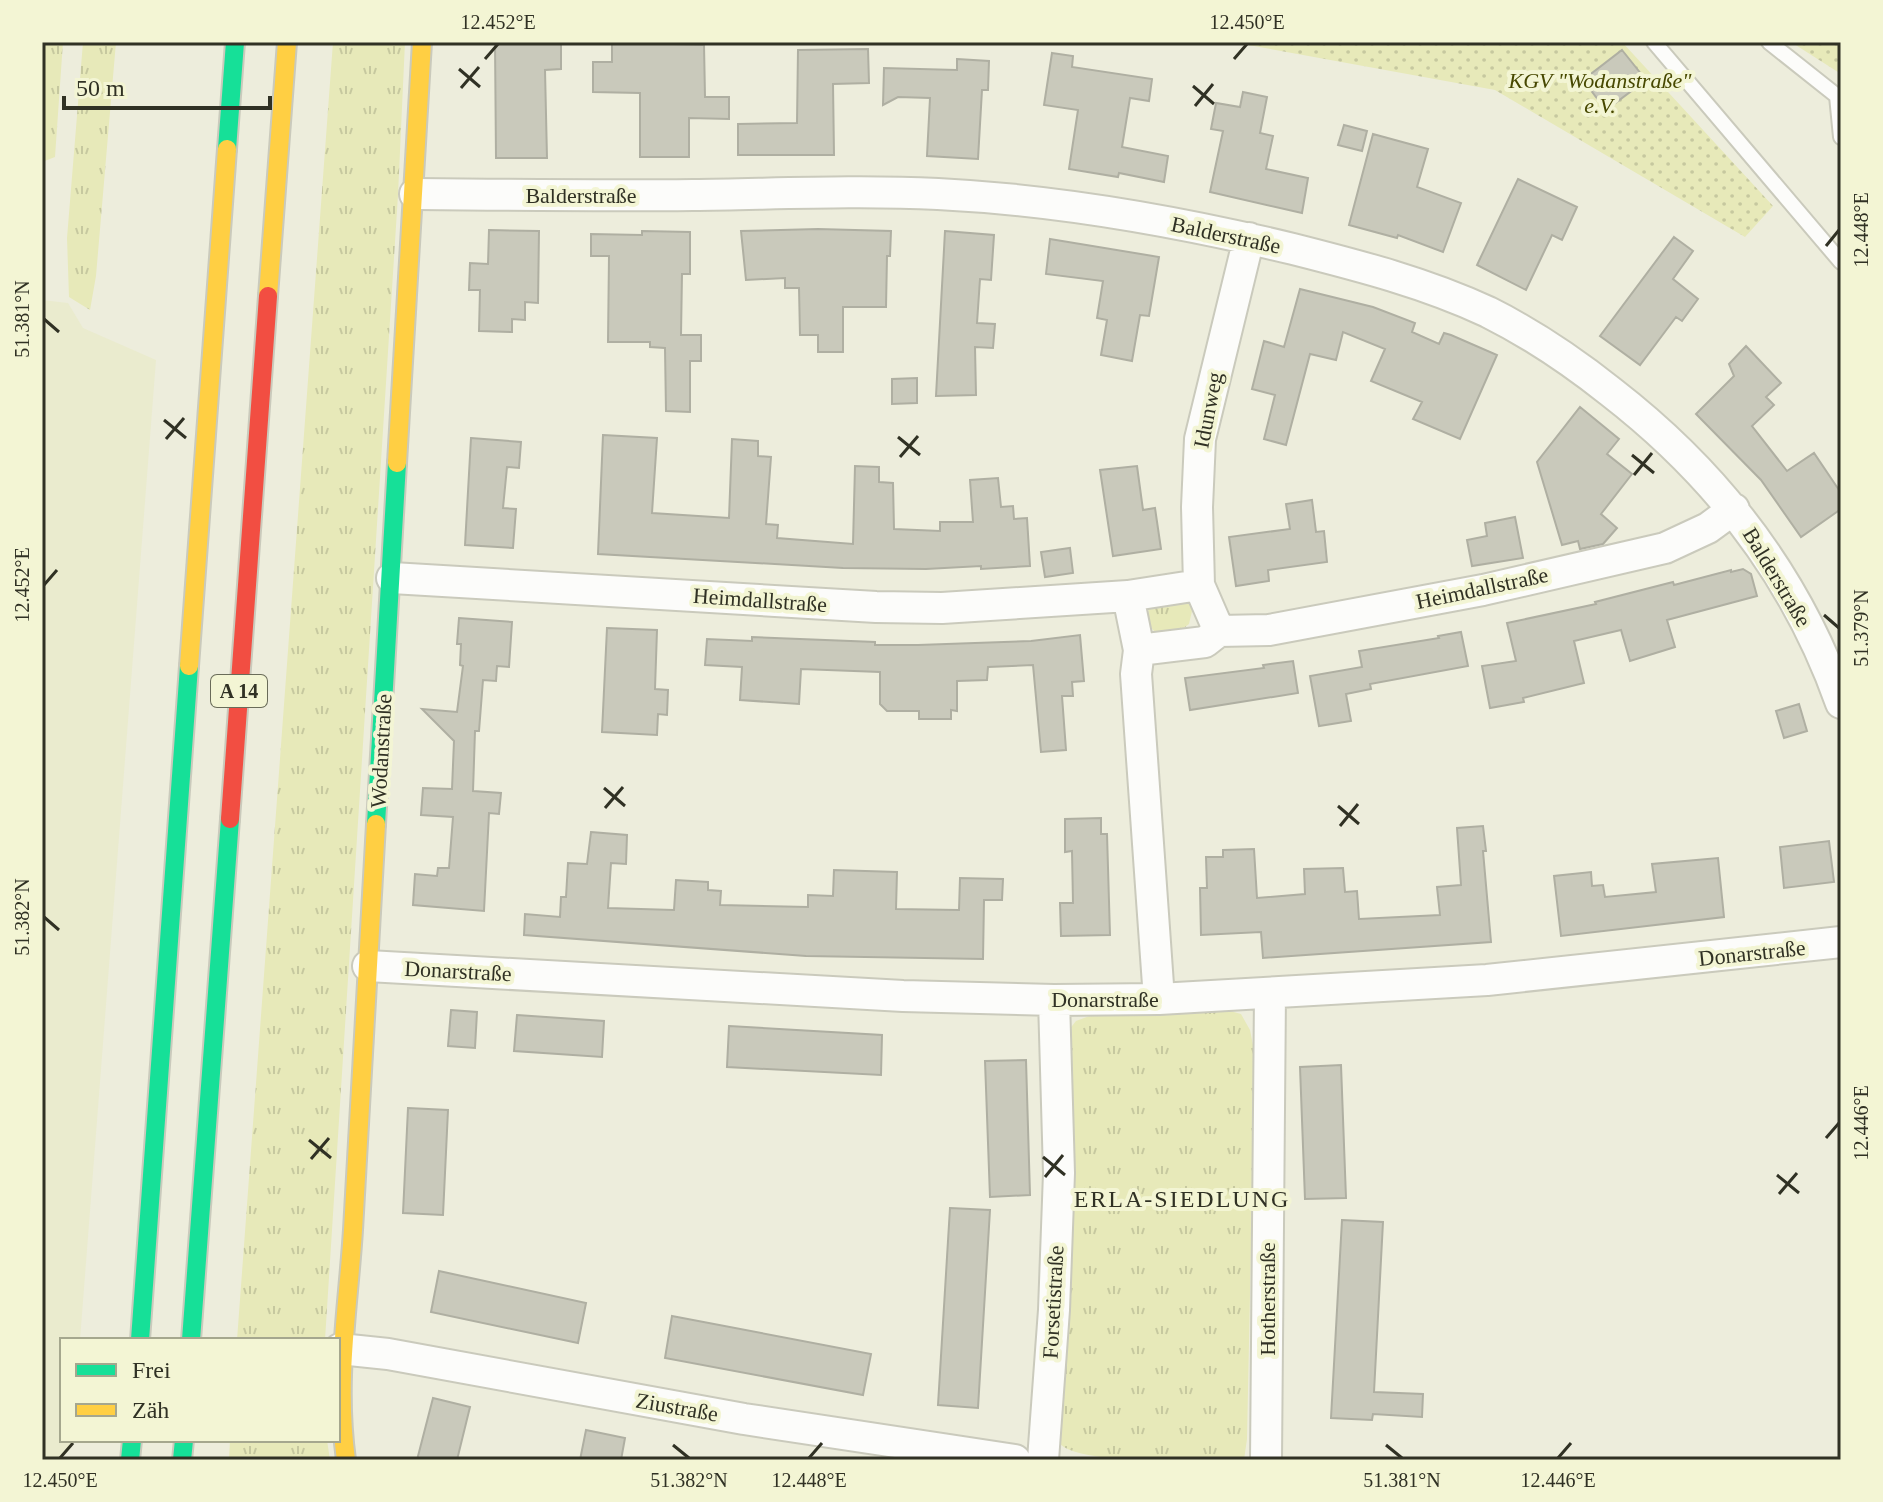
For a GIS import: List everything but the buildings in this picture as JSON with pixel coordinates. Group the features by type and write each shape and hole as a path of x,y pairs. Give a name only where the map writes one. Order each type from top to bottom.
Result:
{"main road":[{"name":"A 14","path":"140,1338 235,42"},
{"name":"A 14","path":"191,1338 287,42"},
{"name":"Wodanstraße","path":"346,1460 340,1349 352,1242 422,42"}],"street":[{"name":"Balderstraße","path":"415,194 936,194 1018,200 1112,212 1249,238 1361,266 1446,294 1529,334 1575,363 1652,423 1694,463 1758,541 1812,636 1841,703"},
{"name":"Idunweg","path":"1199,585 1197,507 1200,439 1249,238"},
{"name":"Heimdallstraße","path":"1139,650 1205,642 1219,631 1284,627 1483,590 1665,548 1708,528 1734,509"},
{"name":"Heimdallstraße","path":"392,578 876,607 942,608 1128,596 1199,585"},
{"path":"1199,585 1219,631"},
{"path":"1128,596 1139,650 1136,674 1159,999"},
{"name":"Donarstraße","path":"368,966 672,985 1054,1000 1159,999 1487,980 1841,942"},
{"name":"Hotherstraße","path":"1266,1460 1270,993"},
{"name":"Forsetistraße","path":"1043,1460 1054,1310 1059,1173 1054,1000"},
{"name":"Ziustraße","path":"340,1349 403,1357 744,1419 1015,1460"}],"lane":[{"path":"1654,42 1841,262"},
{"path":"1769,42 1837,96 1841,137"}],"shaded area":[{"path":"42,300 68,303 83,328 156,360 80,1338 60,1338 60,1442 72,1442 72,1445 61,1460 42,1460"}],"green space":[{"path":"42,42 63,42 55,157 42,162"},
{"path":"83,42 116,42 96,276 90,310 69,297 67,238"},
{"path":"333,42 405,42 398,195 325,1338 237,1338"},
{"name":"KGV \"Wodanstraße\" e.V.","path":"1232,42 1622,42 1773,206 1745,237 1495,90"},
{"path":"1791,42 1841,42 1841,74"},
{"path":"1177,597 1189,602 1192,611 1189,624 1180,631 1156,633 1148,621 1149,606"},
{"path":"1223,1009 1241,1014 1250,1030 1255,1055 1247,1439 1244,1460 1116,1459 1070,1450 1058,1442 1068,1031 1076,1021 1092,1015"},
{"path":"230,1442 327,1442 330,1460 229,1460"}],"traffic: fast":[{"path":"227,149 235,42"},
{"path":"376,824 397,463"},
{"path":"140,1338 189,666"},
{"path":"191,1338 230,819"},
{"path":"130,1460 132,1442"},
{"path":"182,1460 184,1442"}],"traffic: slow":[{"path":"268,296 287,42"},
{"path":"397,463 422,42"},
{"path":"189,666 227,149"},
{"path":"346,1460 342,1373 376,824"}],"traffic: jam":[{"path":"230,819 268,296"}],"district":[{"name":"ERLA-SIEDLUNG","path":"1182,1199"}]}
